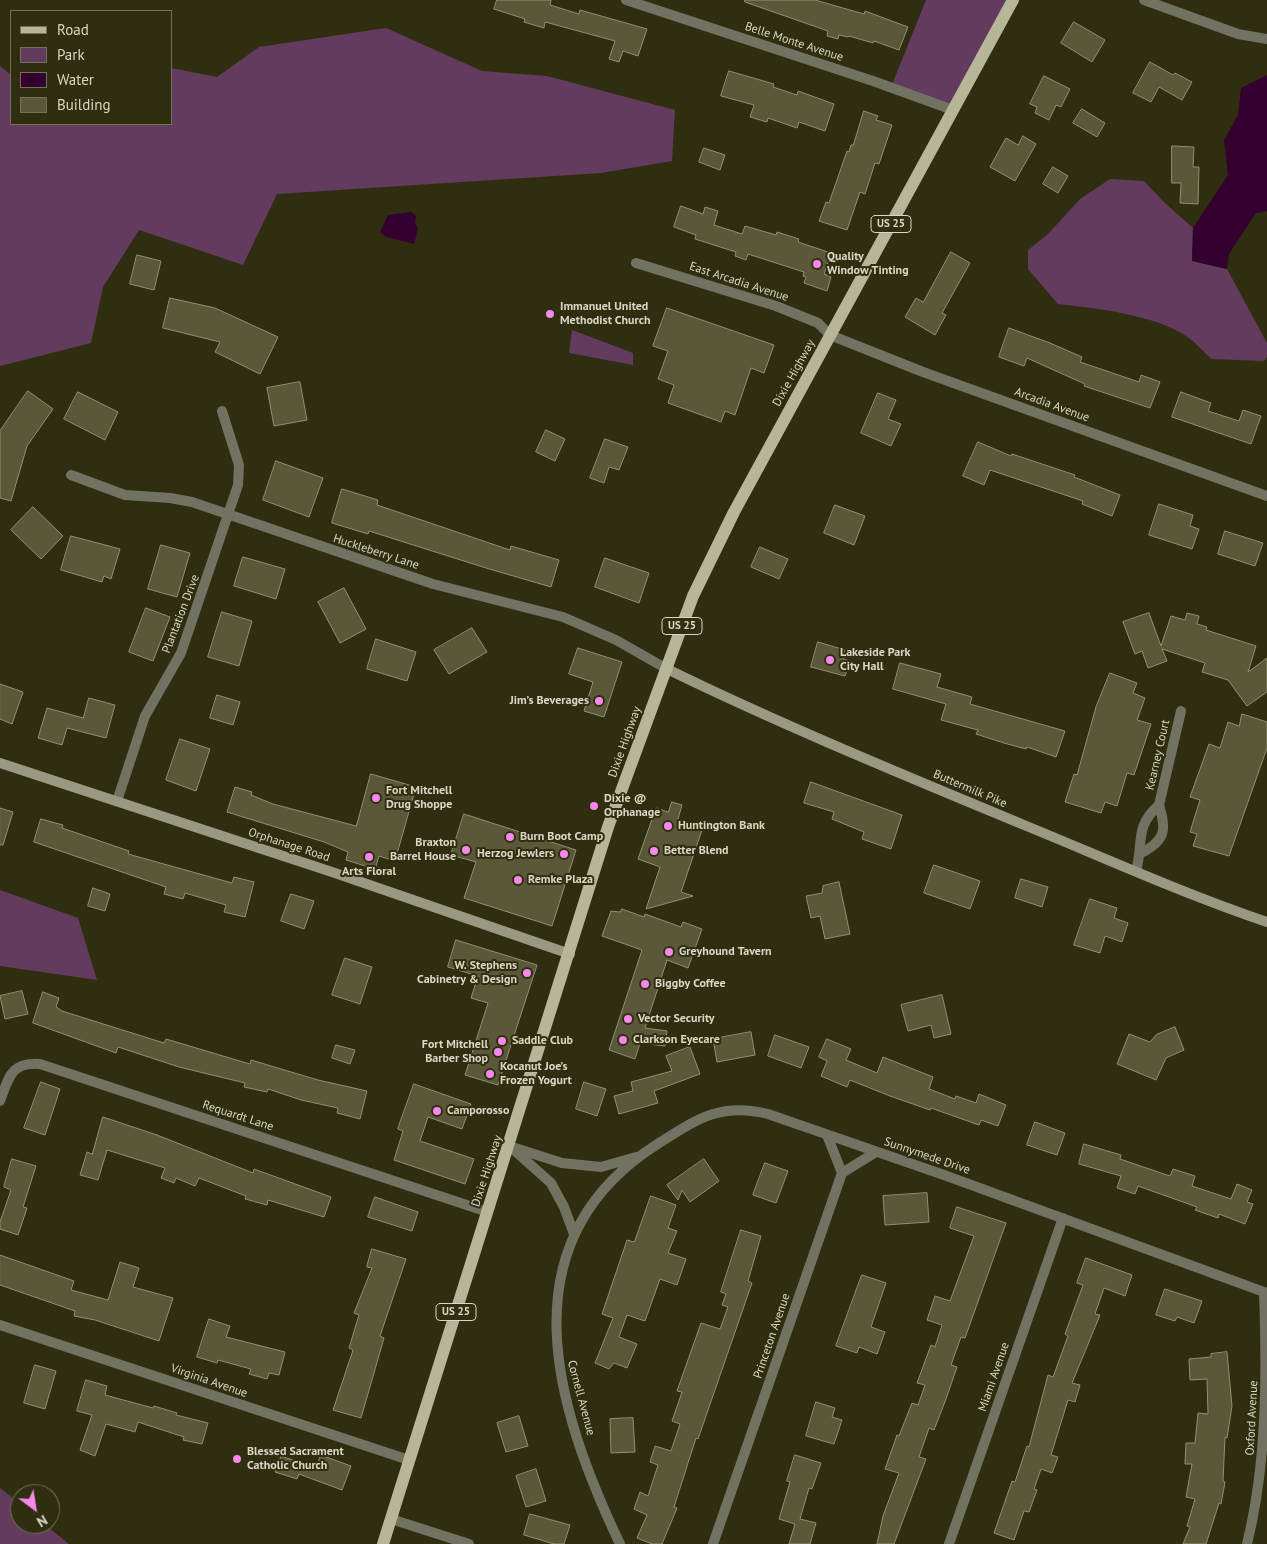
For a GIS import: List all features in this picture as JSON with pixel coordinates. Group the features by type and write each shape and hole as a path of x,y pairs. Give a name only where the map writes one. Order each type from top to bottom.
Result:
{"main road":[{"name":"Dixie Highway","path":"383,1544 510,1146 608,827 666,669 707,565 1013,0"},
{"name":"Buttermilk Pike","path":"666,669 805,732 1136,871 1267,922"},
{"name":"Orphanage Road","path":"0,763 570,954"}],"street":[{"name":"Belle Monte Avenue","path":"626,0 873,81 953,110"},
{"path":"1144,0 1238,34 1267,39"},
{"name":"East Arcadia Avenue","path":"636,263 776,306 818,323 830,335"},
{"name":"Arcadia Avenue","path":"830,335 923,372 1267,496"},
{"name":"Plantation Drive","path":"117,801 145,716 181,653 230,516 240,473 222,411"},
{"name":"Huckleberry Lane","path":"71,475 125,495 170,498 230,516 433,584 563,617 616,640 666,669"},
{"name":"Kearney Court","path":"1141,853 1154,846 1162,837 1164,820 1159,805 1181,711"},
{"name":"Kearney Court","path":"1136,871 1141,853 1141,830 1147,816 1159,805"},
{"name":"Requardt Lane","path":"0,1101 12,1072 20,1065 40,1064 488,1212"},
{"name":"Sunnymede Drive","path":"595,1198 640,1156 688,1125 715,1113 732,1109 748,1109 768,1114 1063,1218 1265,1293"},
{"path":"827,1135 842,1173 876,1152"},
{"path":"510,1146 562,1163 601,1167 640,1156"},
{"path":"510,1146 551,1183 564,1207 574,1234"},
{"name":"Princeton Avenue","path":"713,1544 842,1173"},
{"name":"Cornell Avenue","path":"595,1198 584,1213 574,1234 560,1280 555,1337 558,1366 568,1408 586,1462 620,1544"},
{"name":"Miami Avenue","path":"949,1544 1063,1218"},
{"name":"Oxford Avenue","path":"1247,1544 1260,1484 1265,1435 1265,1293"},
{"name":"Virginia Avenue","path":"0,1326 409,1460"},
{"path":"391,1519 469,1544"}],"green space":[{"path":"926,0 1007,0 953,110 891,87"},
{"path":"386,28 482,71 547,76 675,110 672,161 601,173 277,194 243,265 139,230 103,287 91,343 0,366 0,66 10,74 10,125 172,125 172,68 217,77 259,47"},
{"path":"1110,179 1144,181 1193,228 1192,261 1227,269 1267,343 1267,357 1264,361 1211,359 1189,338 1161,324 1126,314 1058,304 1028,269 1028,250 1048,234 1080,199"},
{"path":"572,330 633,353 633,365 569,353"},
{"path":"0,890 78,918 97,980 0,966"},
{"path":"0,1488 10,1496 10,1534 56,1534 69,1544 0,1544"}],"water":[{"path":"1267,75 1267,211 1256,213 1229,254 1227,269 1192,261 1193,228 1228,175 1224,140 1238,115 1241,88"},
{"path":"411,212 416,216 415,222 418,229 414,244 386,237 380,232 388,215"}],"building":[{"path":"497,0 551,0 550,5 579,14 580,10 647,29 638,56 623,51 619,62 609,59 615,41 545,22 544,28 524,22 525,19 494,9"},
{"path":"745,0 815,0 864,14 865,11 908,27 899,50 874,41 873,43 849,36 839,35 838,39 827,36 828,31 745,2"},
{"path":"1074,22 1105,40 1092,62 1061,43"},
{"path":"1150,62 1173,75 1175,73 1192,82 1182,100 1159,87 1151,102 1133,93"},
{"path":"729,71 774,84 773,87 797,95 798,91 834,104 825,131 799,122 797,128 768,118 767,122 750,117 754,105 721,96"},
{"path":"1044,76 1070,89 1061,107 1056,105 1049,120 1035,113 1037,107 1030,104"},
{"path":"1082,109 1105,123 1097,137 1073,123"},
{"path":"864,111 878,116 876,120 892,125 879,164 875,163 865,194 860,192 847,230 819,221 826,202 829,203 847,151 849,152 851,145 853,145"},
{"path":"1023,136 1036,144 1015,181 990,167 1006,138 1018,145"},
{"path":"1172,146 1194,147 1193,167 1199,167 1198,204 1180,203 1181,183 1172,183"},
{"path":"704,148 725,155 720,170 699,162"},
{"path":"1053,167 1068,176 1058,193 1043,184"},
{"path":"681,206 703,214 705,207 718,211 714,225 742,234 745,226 776,235 777,232 799,239 798,242 831,253 824,274 831,277 827,291 804,283 806,277 803,276 804,272 748,254 746,260 735,256 736,252 695,239 696,235 674,227"},
{"path":"951,252 970,263 942,313 946,315 935,335 905,317 916,298 923,302"},
{"path":"137,255 161,261 154,290 130,284"},
{"path":"170,298 215,308 278,337 260,374 215,352 220,342 163,328"},
{"name":"Immanuel United Methodist Church","path":"667,308 774,345 764,373 751,368 735,415 725,411 721,422 668,403 674,385 658,379 668,351 653,346"},
{"path":"1009,328 1082,357 1080,362 1139,382 1141,375 1160,382 1150,408 1084,386 1085,384 1027,358 1024,366 999,357"},
{"path":"300,382 307,420 274,426 267,388"},
{"path":"28,391 53,409 27,446 11,501 0,498 0,431"},
{"path":"78,392 118,412 105,440 64,419"},
{"path":"1181,392 1211,403 1208,411 1239,421 1243,410 1261,416 1251,444 1172,417"},
{"path":"878,393 896,400 888,419 901,424 891,446 861,433"},
{"path":"546,430 565,439 555,461 536,452"},
{"path":"605,439 628,447 619,470 609,467 604,483 590,478"},
{"path":"978,442 1011,456 1012,454 1075,475 1074,477 1120,495 1112,516 1082,504 1083,501 990,470 984,485 963,476"},
{"path":"276,461 323,478 309,517 263,500"},
{"path":"342,489 378,500 377,505 510,550 511,546 559,560 551,587 369,531 368,534 332,523"},
{"path":"1159,504 1193,515 1190,526 1199,529 1192,549 1149,535"},
{"path":"835,505 865,516 854,545 824,533"},
{"path":"33,507 63,536 41,559 11,530"},
{"path":"1225,531 1263,543 1255,566 1218,554"},
{"path":"71,536 120,549 111,579 104,576 102,582 61,570"},
{"path":"161,545 190,553 177,597 148,589"},
{"path":"760,547 788,559 779,579 751,567"},
{"path":"243,557 285,569 276,599 234,586"},
{"path":"605,558 649,573 639,603 595,587"},
{"path":"344,588 366,629 340,643 318,602"},
{"path":"146,608 170,617 153,661 129,652"},
{"path":"222,612 252,621 239,666 208,657"},
{"path":"1149,613 1161,646 1171,616 1185,620 1187,613 1199,616 1197,624 1207,627 1206,630 1256,646 1248,672 1267,658 1267,692 1247,706 1228,680 1202,672 1205,663 1162,649 1167,661 1148,668 1142,651 1135,654 1123,622"},
{"path":"472,628 487,652 449,674 434,650"},
{"path":"376,639 416,652 407,681 367,669"},
{"name":"Lakeside Park City Hall","path":"818,642 845,650 843,659 850,661 845,676 811,667"},
{"path":"578,648 622,662 604,717 584,711 593,682 569,674"},
{"path":"900,663 941,674 937,687 972,697 970,704 1065,731 1056,757 1027,747 1026,749 976,734 978,730 941,720 946,704 893,689"},
{"path":"1110,673 1137,683 1133,693 1145,698 1137,720 1151,724 1134,775 1127,773 1117,806 1105,802 1101,813 1065,802 1074,774 1077,775 1096,707"},
{"path":"0,684 23,692 12,724 0,719"},
{"path":"217,695 240,702 233,725 210,718"},
{"path":"89,698 115,705 106,738 67,728 62,745 38,738 47,708 83,718"},
{"path":"1242,714 1267,722 1267,748 1229,856 1193,846 1197,834 1190,832 1200,800 1190,797 1209,744 1220,748 1228,722 1239,726"},
{"path":"180,739 210,749 196,791 166,780"},
{"path":"371,774 416,787 395,861 379,856 375,869 346,860 348,852 324,842 227,812 235,787 252,792 251,795 273,804 356,826"},
{"path":"811,782 902,815 891,849 862,839 864,832 832,819 834,812 804,803"},
{"path":"672,802 682,805 678,819 703,827 681,892 693,896 646,909 660,867 638,859 656,808 668,812"},
{"path":"0,808 13,812 3,845 0,845"},
{"name":"Remke Plaza","path":"464,814 576,850 552,926 464,898 476,862 451,855"},
{"path":"41,819 63,825 62,828 129,851 128,854 232,883 234,877 254,882 245,917 224,912 226,905 185,893 183,899 164,894 166,887 34,842"},
{"path":"934,865 980,881 970,909 924,893"},
{"path":"1021,879 1048,887 1042,907 1015,898"},
{"path":"839,882 850,934 825,939 820,916 811,918 806,896 822,893 823,886"},
{"path":"93,888 110,894 105,911 88,906"},
{"path":"291,894 314,901 304,929 281,921"},
{"path":"1090,899 1117,908 1114,918 1128,923 1122,942 1105,936 1100,953 1074,945"},
{"path":"622,909 644,917 645,914 681,927 683,922 702,929 688,968 667,960 645,1028 667,1031 665,1046 640,1043 635,1059 609,1050 642,950 602,936 611,911 620,912"},
{"path":"456,940 537,965 498,1085 465,1075 488,1003 471,998 478,976 448,967"},
{"path":"345,958 372,967 360,1004 332,995"},
{"path":"22,991 28,1014 5,1019 0,996"},
{"path":"43,992 59,998 56,1007 62,1011 164,1043 166,1039 250,1064 251,1060 318,1080 367,1091 360,1119 337,1113 338,1108 301,1100 268,1089 267,1092 244,1087 245,1083 179,1067 118,1047 116,1053 33,1023"},
{"path":"942,995 951,1034 934,1038 931,1025 908,1031 901,1005"},
{"path":"1175,1027 1184,1050 1166,1058 1156,1080 1117,1064 1129,1034 1150,1042 1156,1035"},
{"path":"751,1032 755,1055 717,1062 713,1039"},
{"path":"775,1035 809,1047 801,1068 768,1056"},
{"path":"827,1039 851,1049 846,1060 877,1073 883,1057 933,1077 929,1089 955,1099 956,1096 976,1103 979,1094 1006,1105 998,1126 981,1120 979,1125 931,1108 930,1110 850,1080 847,1087 821,1076 827,1061 819,1057"},
{"path":"336,1045 355,1050 350,1064 332,1058"},
{"path":"690,1047 700,1074 654,1091 658,1103 619,1114 614,1096 633,1091 631,1082 672,1071 666,1056"},
{"path":"41,1082 60,1089 45,1135 24,1128"},
{"path":"584,1082 606,1089 597,1116 576,1109"},
{"path":"414,1084 471,1104 462,1129 428,1117 420,1141 474,1159 465,1184 394,1160 403,1131 398,1129"},
{"path":"103,1117 157,1135 253,1173 254,1169 331,1197 324,1217 268,1200 267,1205 245,1199 246,1196 199,1178 195,1186 176,1178 174,1183 161,1178 165,1168 107,1150 98,1180 80,1175 87,1152 92,1154"},
{"path":"1035,1122 1065,1133 1057,1155 1027,1145"},
{"path":"1084,1144 1121,1155 1120,1159 1170,1176 1173,1169 1195,1176 1192,1186 1231,1199 1237,1184 1252,1190 1247,1202 1253,1204 1245,1224 1219,1214 1218,1218 1195,1210 1197,1207 1138,1186 1135,1194 1117,1188 1121,1176 1079,1164"},
{"path":"12,1159 36,1166 23,1207 27,1208 18,1235 0,1229 0,1222 11,1190 4,1187"},
{"path":"704,1159 719,1181 690,1202 682,1190 678,1200 667,1185"},
{"path":"765,1163 788,1171 776,1203 753,1195"},
{"path":"927,1193 929,1222 885,1225 883,1196"},
{"path":"651,1196 676,1205 668,1228 677,1231 668,1253 686,1259 677,1285 660,1279 645,1321 627,1315 619,1337 637,1344 627,1368 614,1363 609,1369 595,1363 613,1318 602,1314 627,1240 634,1242"},
{"path":"375,1197 418,1212 412,1231 368,1217"},
{"path":"957,1207 1006,1223 965,1338 961,1337 951,1365 957,1367 946,1399 934,1430 929,1428 919,1457 926,1459 894,1544 877,1544 883,1516 899,1473 885,1469 897,1435 899,1436 912,1403 918,1405 925,1385 917,1383 931,1345 935,1347 942,1325 927,1320 935,1296 950,1301 974,1236 950,1228"},
{"path":"741,1230 761,1236 748,1281 752,1283 698,1439 696,1438 674,1507 677,1508 662,1544 652,1544 637,1538 647,1515 634,1509 640,1492 648,1496 658,1465 650,1462 655,1446 671,1451 680,1424 672,1421 682,1392 677,1391 701,1323 720,1329 728,1307 722,1305 726,1294 721,1292"},
{"path":"372,1249 406,1259 380,1336 384,1338 361,1418 333,1410 353,1350 349,1348 359,1315 354,1313 372,1268 367,1267"},
{"path":"0,1255 74,1281 71,1290 108,1300 120,1262 139,1268 133,1287 173,1298 159,1341 95,1320 74,1316 75,1311 0,1285"},
{"path":"1086,1258 1132,1275 1125,1296 1104,1288 1095,1314 1100,1315 1072,1383 1080,1385 1075,1402 1068,1400 1051,1455 1058,1457 1052,1473 1041,1469 1034,1489 1037,1490 1029,1512 1024,1511 1014,1540 994,1533 1012,1481 1015,1482 1027,1446 1029,1447 1048,1375 1053,1377 1068,1336 1065,1334 1083,1285 1077,1283"},
{"path":"862,1275 886,1283 871,1327 885,1332 877,1354 859,1347 857,1353 836,1346"},
{"path":"1165,1289 1202,1301 1194,1323 1177,1317 1175,1321 1156,1315"},
{"path":"209,1319 230,1326 226,1337 285,1352 279,1375 269,1373 267,1379 249,1374 251,1369 218,1360 217,1363 197,1357"},
{"path":"1227,1352 1232,1406 1227,1438 1225,1437 1223,1481 1225,1482 1221,1504 1219,1503 1206,1544 1183,1544 1190,1527 1187,1526 1195,1499 1186,1497 1192,1464 1185,1464 1186,1443 1195,1443 1198,1413 1208,1414 1207,1379 1190,1380 1189,1359 1211,1357 1211,1354"},
{"path":"35,1365 56,1371 45,1409 24,1403"},
{"path":"86,1380 107,1386 105,1395 153,1408 154,1406 177,1413 176,1415 208,1423 202,1444 183,1440 184,1437 138,1422 135,1432 106,1424 95,1456 80,1450 92,1415 77,1411"},
{"path":"816,1402 835,1408 832,1417 842,1420 834,1444 806,1436"},
{"path":"519,1416 528,1446 506,1452 497,1423"},
{"path":"633,1418 635,1452 611,1453 610,1419"},
{"path":"321,1455 351,1466 342,1490 299,1474 297,1479 275,1472 281,1456 316,1468"},
{"path":"795,1455 821,1463 812,1489 809,1488 800,1519 816,1523 810,1544 789,1544 795,1524 779,1519 790,1482 787,1481"},
{"path":"536,1469 546,1501 526,1507 516,1476"},
{"path":"530,1514 570,1525 564,1544 554,1544 524,1535"}],"place":[{"name":"Quality Window Tinting","path":"817,264"},
{"name":"Immanuel United Methodist Church","path":"550,314"},
{"name":"Lakeside Park City Hall","path":"830,660"},
{"name":"Jim’s Beverages","path":"599,701"},
{"name":"Fort Mitchell Drug Shoppe","path":"376,798"},
{"name":"Dixie @ Orphanage","path":"594,806"},
{"name":"Huntington Bank","path":"668,826"},
{"name":"Burn Boot Camp","path":"510,837"},
{"name":"Braxton Barrel House","path":"466,850"},
{"name":"Better Blend","path":"654,851"},
{"name":"Herzog Jewlers","path":"564,854"},
{"name":"Arts Floral","path":"369,857"},
{"name":"Remke Plaza","path":"518,880"},
{"name":"Greyhound Tavern","path":"669,952"},
{"name":"W. Stephens Cabinetry & Design","path":"527,973"},
{"name":"Biggby Coffee","path":"645,984"},
{"name":"Vector Security","path":"628,1019"},
{"name":"Clarkson Eyecare","path":"623,1040"},
{"name":"Saddle Club","path":"502,1041"},
{"name":"Fort Mitchell Barber Shop","path":"498,1052"},
{"name":"Kocanut Joe’s Frozen Yogurt","path":"490,1074"},
{"name":"Camporosso","path":"437,1111"},
{"name":"Blessed Sacrament Catholic Church","path":"237,1459"}]}
